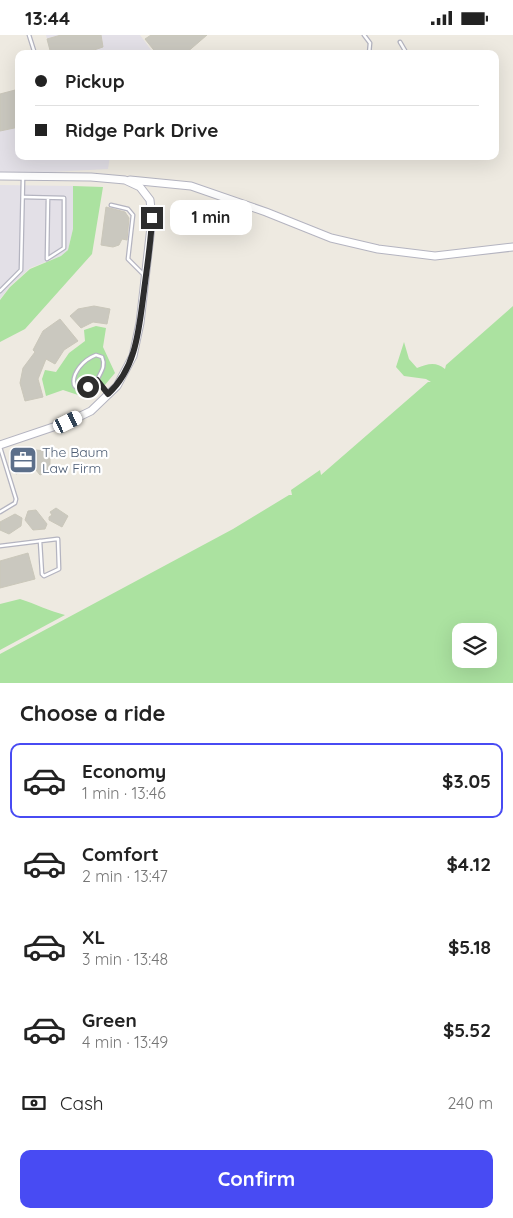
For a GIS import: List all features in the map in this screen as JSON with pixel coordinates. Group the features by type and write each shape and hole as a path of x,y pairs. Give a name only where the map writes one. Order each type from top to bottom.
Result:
{"street":[{"path":"0,177 91,177 191,185 331,238 378,249 435,256 513,247"},
{"path":"0,446 68,422 91,411 117,386 133,356 140,323 152,218 150,200 140,187 125,180"}],"lane":[{"path":"30,35 34,50"},
{"path":"364,35 370,43 369,50"},
{"path":"400,42 404,50"},
{"path":"0,291 21,269 23,177"},
{"path":"23,197 64,198 64,248 47,259 48,198"},
{"path":"111,205 128,209 132,215 128,259 146,277"},
{"path":"96,355 102,357 104,362 97,380 82,389 75,387 73,381 82,363 96,355"},
{"path":"97,380 108,394"},
{"path":"0,446 16,499 15,503 0,512"},
{"path":"0,546 40,541 59,540 59,569 44,576 42,574 40,541"}],"shaded area":[{"path":"46,35 140,35 151,50 50,50"},
{"path":"15,90 15,160 109,160 108,169 33,173 0,172 0,94"},
{"path":"0,185 73,186 73,229 68,250 61,256 30,268 10,286 0,299"}],"green space":[{"path":"73,186 103,187 92,254 25,329 0,342 0,300 10,287 30,269 61,256 68,250 73,229"},
{"path":"513,306 513,683 0,683 0,654 233,529 292,495 291,490 320,470 321,475 428,382 431,382 426,379 404,376 396,367 404,342 409,359 417,368 428,364 435,364 445,369 446,365"},
{"path":"96,326 106,328 103,347 115,373 104,386 87,398 63,390 46,396 42,379 45,370 56,372 69,353 85,341 84,330"},
{"path":"20,599 65,615 0,650 0,604"}],"building":[{"path":"61,35 101,35 103,47 94,50 50,50 47,39"},
{"path":"151,35 207,35 190,50 154,50 145,39"},
{"path":"15,90 15,128 0,131 0,94"},
{"path":"106,207 125,212 129,218 127,240 122,239 119,245 113,247 101,245"},
{"path":"94,306 110,309 107,324 93,322 81,328 70,316 78,309"},
{"path":"60,319 78,341 64,350 55,364 46,359 38,379 43,397 25,401 20,383 23,368 35,352 33,350 43,331"},
{"path":"36,450 50,453 50,471 44,470 43,474 40,475 36,470"},
{"path":"25,454 29,468 16,474 12,459"},
{"path":"56,508 68,516 62,527 49,520 49,517 52,515 50,512"},
{"path":"36,510 47,524 45,529 33,530 25,520 28,511"},
{"path":"15,514 22,518 21,526 9,534 0,530 0,522"},
{"path":"28,553 35,579 0,588 0,561"}],"place":[{"name":"The Baum Law Firm","path":"23,460"}],"route":[{"path":"88,387 97,380 108,394 117,386 133,356 140,323 151,242 152,218"}]}
